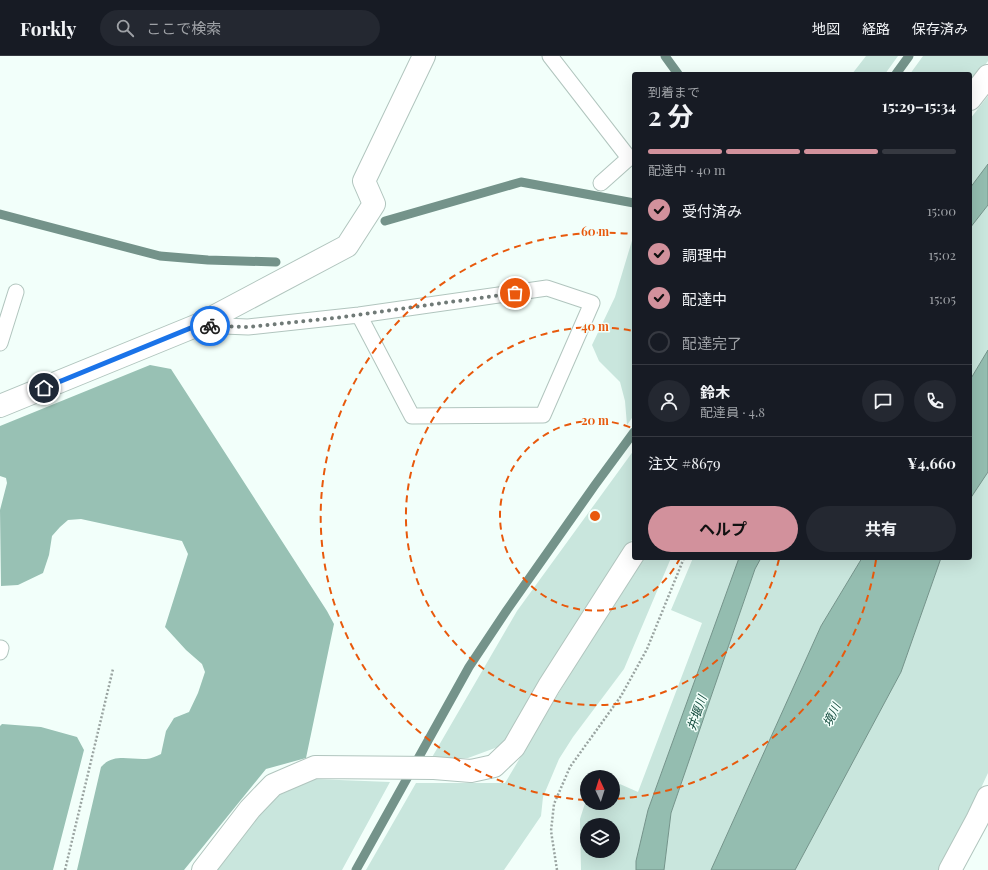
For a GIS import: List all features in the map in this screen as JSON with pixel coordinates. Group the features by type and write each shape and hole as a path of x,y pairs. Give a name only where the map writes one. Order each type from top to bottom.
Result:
{"street":[{"path":"1,404 198,325 346,246 374,204 364,181 424,56"},
{"path":"972,96 988,76"},
{"path":"203,870 250,809 273,786 315,767 434,768 471,771 494,766 514,747 549,686 632,556"},
{"path":"950,870 988,797"}],"lane":[{"path":"550,56 629,158 601,183"},
{"path":"198,325 248,327 359,315 547,288 592,303 543,415 412,416 359,315"},
{"path":"0,343 16,292"}],"path":[{"path":"556,870 551,831 554,804 570,767 621,696 647,649 683,560"},
{"path":"65,870 113,669"}],"shaded area":[{"path":"866,56 898,56 886,72 854,72"},
{"path":"923,56 988,56 988,61 972,82 972,72 911,72"},
{"path":"988,96 988,164 972,185 972,116"},
{"path":"988,205 988,350 972,377 972,225"},
{"path":"632,241 632,418 627,425 625,401 620,382 599,361 592,345 615,297"},
{"path":"150,365 171,369 334,624 306,758 266,769 184,870 77,870 101,767 111,760 122,758 148,759 161,754 166,731 174,718 189,712 198,693 205,672 202,664 186,650 165,627 188,554 182,541 81,519 68,520 52,536 49,555 43,573 18,585 1,586 0,510 7,483 6,478 0,476 0,426"},
{"path":"632,453 632,540 617,561 506,744 468,758 431,759 517,611"},
{"path":"988,472 988,773 967,818 939,870 795,870 901,672 940,560 972,560 972,496"},
{"path":"640,560 670,560 624,669 573,737 559,759 543,797 541,816 504,870 366,870 416,783 505,783"},
{"path":"692,560 738,560 648,810 636,861 636,870 581,870 581,858 620,858 620,818 580,818 583,810 620,810 620,784 638,792 702,623 671,610"},
{"path":"760,560 861,560 821,626 711,870 664,870 671,813 755,569"},
{"path":"2,724 41,727 77,737 84,750 53,870 0,870 0,726"},
{"path":"314,779 390,782 342,870 215,870 274,796"}],"water":[{"path":"988,164 988,205 972,225 972,185"},
{"path":"988,350 988,472 972,496 972,377"},
{"name":"井堰川","path":"738,560 760,560 755,569 671,813 664,870 636,870 636,861 648,810"},
{"name":"境川","path":"861,560 940,560 901,672 795,870 711,870 821,626"}],"waterway":[{"path":"665,56 677,72"},
{"path":"897,72 909,56"},
{"path":"385,221 521,182 632,203"},
{"path":"0,214 160,256 208,260 276,262"},
{"path":"356,870 469,667 507,610 632,435"}],"way so far":[{"path":"210,326 248,327 343,317 515,293"}],"route":[{"path":"44,388 198,325 210,326"}]}
